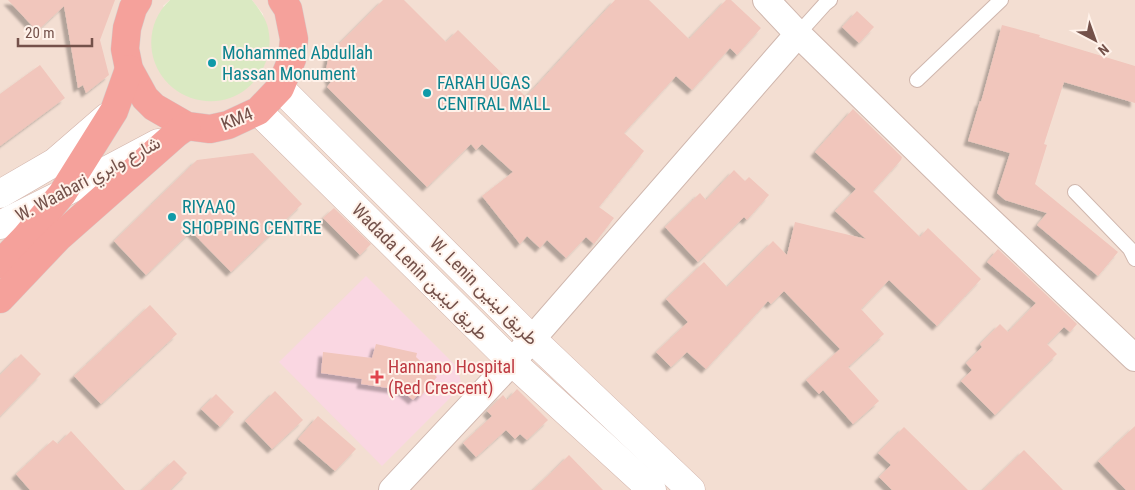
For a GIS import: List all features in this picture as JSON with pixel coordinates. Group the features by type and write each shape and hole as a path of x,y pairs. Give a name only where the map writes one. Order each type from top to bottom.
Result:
{"highway":[{"name":"KM4","path":"138,0 133,8 127,28 125,49 129,69 145,98 182,129 228,125 258,111 280,88 292,60 294,39 289,3"},
{"path":"0,264 62,194 114,111 129,69"},
{"path":"0,299 58,238 182,129"}],"main road":[{"name":"W. Lenin طريق لينين","path":"280,88 531,338 691,490"},
{"name":"W. Waabari شارع وابري","path":"0,194 55,162 114,111"},
{"name":"Wadada Lenin طريق لينين","path":"258,111 512,362 652,490"},
{"name":"W. Waabari شارع وابري","path":"0,225 62,194 182,129"}],"street":[{"path":"766,0 798,34 964,196 1132,348"},
{"path":"392,490 512,362 798,34"}],"lane":[{"path":"798,34 830,0"},
{"path":"918,80 1001,0"},
{"path":"1075,192 1130,250 1135,259"}],"shaded area":[{"path":"0,0 170,0 163,6 247,88 261,73 268,54 263,14 252,0 1135,0 1135,490 0,490"},
{"name":"Hannano Hospital (Red Crescent)","path":"366,276 457,367 462,386 382,466 279,362"}],"green space":[{"path":"170,0 252,0 265,20 270,44 261,72 248,88 230,98 204,101 180,93 170,86 156,65 152,52 151,38 154,24 160,11"}],"building":[{"path":"8,0 115,0 100,40 109,75 86,93 83,85 78,88 64,6 37,31"},
{"path":"383,0 404,0 446,42 458,30 526,97 615,0 649,0 689,39 726,0 731,0 761,28 737,55 730,48 692,90 676,76 624,133 644,151 599,207 614,218 594,244 586,237 566,258 547,240 540,248 527,236 520,244 482,196 513,172 482,144 476,150 471,144 427,187 327,87 331,82 326,70 329,54"},
{"path":"857,11 874,27 859,43 842,27"},
{"path":"1002,25 1040,35 1039,37 1135,66 1135,103 1064,82 1044,144 1047,145 1035,184 1118,252 1098,276 1037,225 1047,213 1005,200 997,193 1010,153 968,141 981,102"},
{"path":"40,65 65,98 0,146 0,94"},
{"path":"853,109 902,157 873,191 920,237 928,228 981,279 937,326 889,280 861,309 884,334 848,367 879,401 853,424 823,390 819,394 806,380 840,349 784,291 771,304 768,301 706,369 687,352 671,367 656,352 688,322 666,299 704,262 727,287 773,241 787,255 795,222 866,239 835,211 856,189 815,152"},
{"name":"RIYAAQ SHOPPING CENTRE","path":"253,153 302,204 231,272 191,231 146,275 114,241 197,160"},
{"path":"734,170 745,181 749,177 769,195 747,220 744,217 698,262 665,227 700,193 706,200"},
{"path":"334,208 371,244 360,255 323,218"},
{"path":"998,249 1077,324 1070,332 1064,327 1047,344 1057,354 995,415 961,381 972,370 966,363 982,347 980,344 1000,324 1008,332 1036,303 987,262"},
{"path":"150,305 177,334 101,404 74,376"},
{"path":"376,344 417,353 416,357 437,377 420,397 418,395 413,400 401,390 361,384 362,379 321,373 323,352 372,358"},
{"path":"21,354 41,374 0,416 0,375"},
{"path":"517,389 548,420 527,440 520,434 515,439 506,430 476,457 463,443 492,416 487,411 503,395 507,400"},
{"path":"275,391 303,420 272,449 245,421"},
{"path":"216,394 234,412 220,427 201,409"},
{"path":"318,416 356,449 335,471 298,439"},
{"path":"1135,426 1135,490 1126,490 1098,461"},
{"path":"904,427 968,490 892,490 879,477 891,465 878,453"},
{"path":"71,431 125,490 30,490 16,474 53,440 58,444"},
{"path":"1024,450 1063,490 983,490"},
{"path":"569,455 603,490 533,490 555,469"},
{"path":"174,460 187,473 170,490 142,490"}],"place":[{"name":"Mohammed Abdullah Hassan Monument","path":"212,63"},
{"name":"FARAH UGAS CENTRAL MALL","path":"427,93"},
{"name":"RIYAAQ SHOPPING CENTRE","path":"172,217"},
{"name":"Hannano Hospital (Red Crescent)","path":"377,377"}]}
